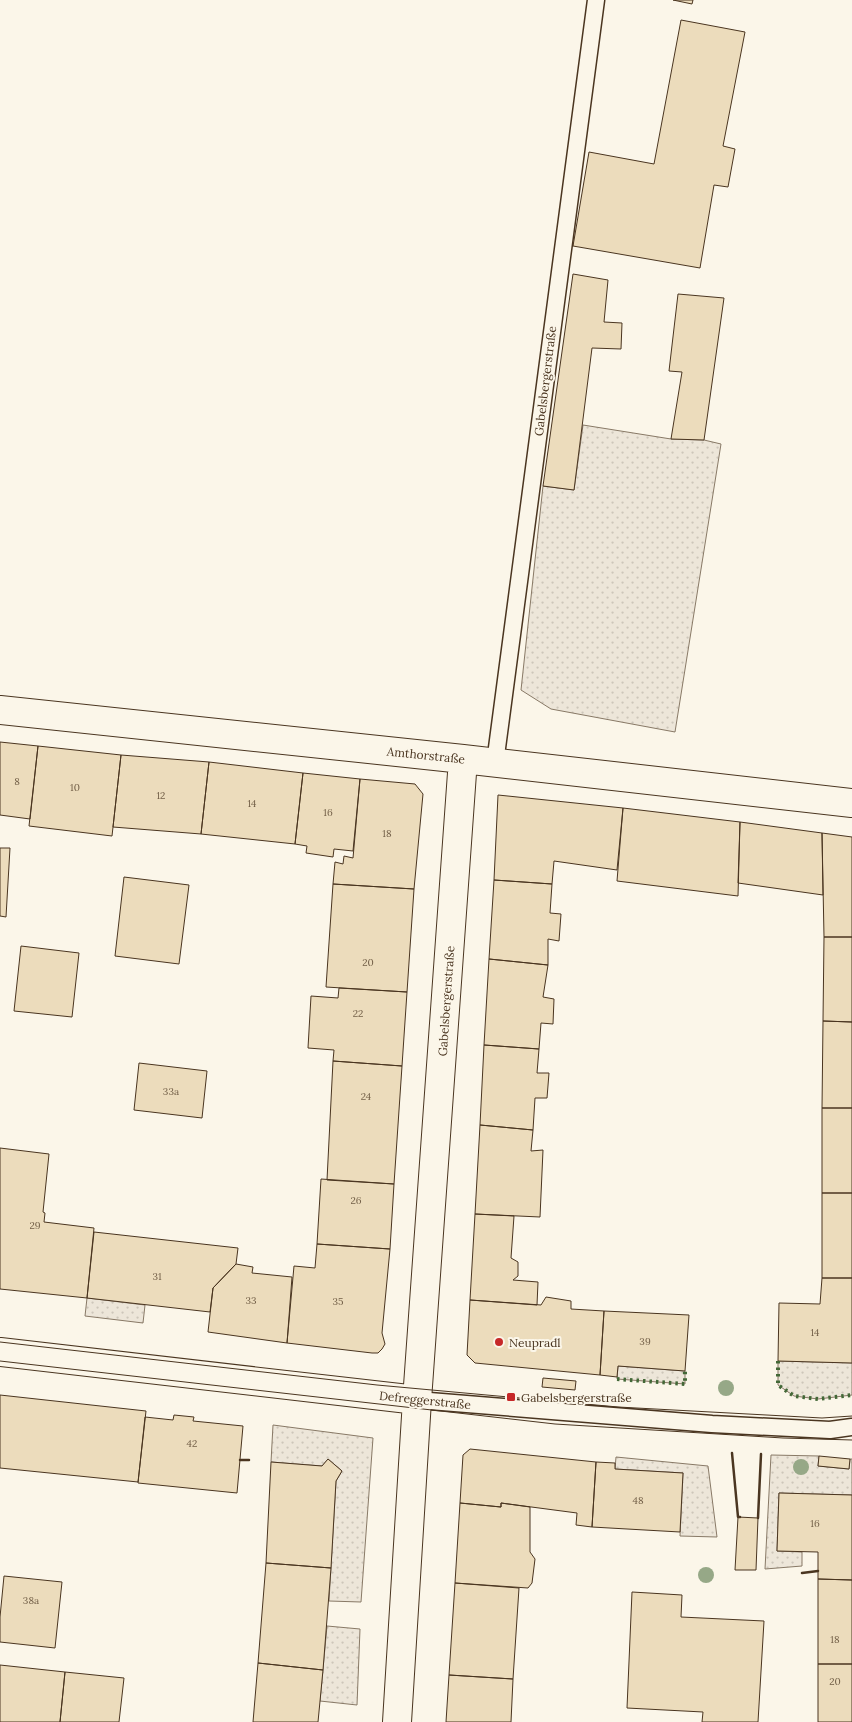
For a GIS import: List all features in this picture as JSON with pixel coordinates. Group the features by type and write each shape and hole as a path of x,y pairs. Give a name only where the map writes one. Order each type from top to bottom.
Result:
{"street":[{"name":"Amthorstraße","path":"0,710 463,759 852,803"},
{"name":"Gabelsbergerstraße","path":"397,1722 417,1400 463,759"},
{"name":"Defreggerstraße","path":"0,1352 417,1400"}],"lane":[{"name":"Gabelsbergerstraße","path":"495,763 596,0"},
{"name":"Defreggerstraße","path":"417,1400 712,1424 830,1430 852,1428"}],"shaded area":[{"path":"583,425 671,439 704,440 721,444 675,732 551,709 521,690 543,486 574,490"},
{"path":"87,1298 145,1305 143,1323 85,1316"},
{"path":"778,1361 852,1363 852,1395 818,1399 794,1396 778,1385"},
{"path":"618,1366 685,1371 685,1384 617,1379"},
{"path":"273,1425 373,1438 361,1602 329,1601 336,1481 342,1471 328,1459 322,1466 271,1462"},
{"path":"771,1455 819,1456 818,1466 849,1469 850,1459 852,1459 852,1495 779,1493 777,1551 802,1552 802,1566 765,1569"},
{"path":"616,1457 708,1466 717,1537 680,1536 683,1473 615,1469"},
{"path":"327,1626 360,1629 357,1705 320,1701"}],"building":[{"path":"673,0 693,0 692,4"},
{"path":"681,20 745,32 723,146 735,149 728,187 714,185 700,268 573,246 589,152 654,164"},
{"path":"573,274 608,280 604,322 622,323 621,349 592,348 574,490 543,486"},
{"path":"678,294 724,298 704,440 671,439 682,372 669,371"},
{"path":"0,742 38,746 30,819 0,815"},
{"path":"38,746 121,755 112,836 29,826"},
{"path":"121,755 209,762 201,834 113,827"},
{"path":"209,762 303,773 295,844 201,834"},
{"path":"303,773 360,779 353,851 334,849 333,857 306,853 307,846 295,844"},
{"path":"360,779 415,784 423,794 414,889 333,884 335,862 343,864 344,856 353,858"},
{"path":"498,795 623,808 617,870 554,861 552,884 494,880"},
{"path":"623,808 740,822 738,896 617,881"},
{"path":"740,822 822,833 823,895 738,883"},
{"path":"822,833 852,837 852,937 824,937"},
{"path":"0,848 10,848 6,917 0,916"},
{"path":"124,877 189,885 179,964 115,956"},
{"path":"494,880 552,884 550,913 561,914 559,941 548,939 548,965 489,959"},
{"path":"333,884 414,889 407,992 326,987"},
{"path":"824,937 852,937 852,1022 823,1021"},
{"path":"21,946 79,953 72,1017 14,1011"},
{"path":"489,959 548,965 543,997 554,999 553,1024 541,1023 539,1049 484,1045"},
{"path":"339,988 407,992 402,1066 333,1061 334,1050 308,1048 311,996 338,998"},
{"path":"823,1021 852,1022 852,1108 822,1108"},
{"path":"484,1045 539,1049 537,1073 549,1073 547,1098 535,1098 533,1130 480,1125"},
{"path":"333,1061 402,1066 394,1184 327,1180"},
{"path":"139,1063 207,1071 202,1118 134,1110"},
{"path":"822,1108 852,1108 852,1193 822,1193"},
{"path":"480,1125 533,1130 531,1151 543,1150 540,1217 475,1214"},
{"path":"0,1148 49,1154 43,1212 45,1213 44,1222 94,1228 87,1298 0,1289"},
{"path":"321,1179 394,1184 390,1249 317,1244"},
{"path":"822,1193 852,1193 852,1278 822,1278"},
{"path":"475,1214 514,1216 511,1258 518,1262 518,1276 513,1280 538,1282 537,1305 470,1300"},
{"path":"94,1232 238,1248 236,1264 213,1288 210,1312 87,1298"},
{"path":"317,1244 390,1249 382,1333 385,1344 378,1353 287,1343 294,1266 315,1268"},
{"path":"236,1264 253,1267 252,1273 292,1277 287,1343 208,1332 213,1288"},
{"path":"822,1278 852,1278 852,1363 778,1361 779,1303 820,1304"},
{"path":"546,1297 571,1301 571,1309 604,1311 600,1375 475,1363 467,1355 470,1300 541,1305"},
{"path":"604,1311 689,1315 685,1371 618,1366 617,1377 600,1375"},
{"path":"543,1378 576,1381 575,1390 542,1387"},
{"path":"0,1395 146,1411 138,1482 0,1468"},
{"path":"174,1415 194,1417 193,1421 243,1426 237,1493 138,1483 145,1417 173,1420"},
{"path":"470,1449 596,1462 592,1527 576,1525 577,1513 501,1503 501,1507 460,1503 463,1455"},
{"path":"819,1456 850,1459 849,1469 818,1466"},
{"path":"328,1459 342,1471 336,1481 331,1568 266,1563 271,1462 322,1466"},
{"path":"596,1462 615,1463 615,1469 683,1473 680,1532 592,1527"},
{"path":"779,1493 852,1495 852,1580 818,1579 818,1552 777,1551"},
{"path":"460,1503 501,1507 501,1503 530,1507 530,1552 535,1559 532,1583 528,1588 455,1583"},
{"path":"738,1517 758,1518 756,1570 735,1570"},
{"path":"266,1563 331,1568 323,1670 258,1663"},
{"path":"4,1576 62,1582 55,1648 0,1642 0,1617"},
{"path":"818,1579 852,1580 852,1664 818,1664"},
{"path":"455,1583 519,1588 513,1679 449,1675"},
{"path":"632,1592 682,1595 681,1617 764,1621 758,1722 702,1722 703,1712 627,1708"},
{"path":"258,1663 323,1670 318,1722 253,1722"},
{"path":"818,1664 852,1664 852,1722 818,1722"},
{"path":"0,1665 65,1672 60,1722 0,1722"},
{"path":"65,1672 124,1678 119,1722 60,1722"},
{"path":"449,1675 513,1679 511,1722 446,1722"}],"tram line":[{"path":"0,1342 377,1385 618,1407 822,1418 852,1416"},
{"path":"0,1361 555,1424 783,1438 852,1440"}],"hedge":[{"path":"778,1361 778,1385 794,1396 818,1399 852,1395"},
{"path":"617,1379 685,1384 685,1371"}],"wall":[{"path":"732,1453 738,1517 740,1517"},
{"path":"758,1518 761,1454"},
{"path":"240,1460 249,1460"},
{"path":"802,1573 818,1571"}],"place":[{"name":"Neupradl","path":"499,1342"},
{"name":"Gabelsbergerstraße","path":"511,1397"}]}
